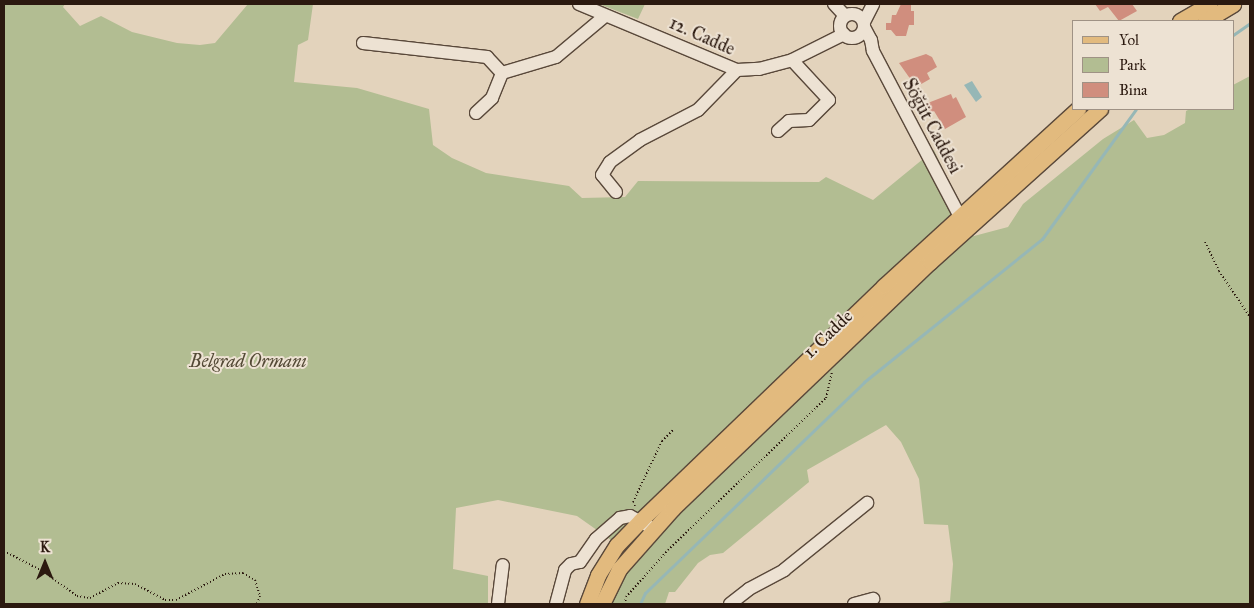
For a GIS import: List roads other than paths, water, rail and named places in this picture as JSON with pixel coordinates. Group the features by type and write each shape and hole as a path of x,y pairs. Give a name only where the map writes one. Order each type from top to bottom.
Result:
{"main road":[{"path":"1182,20 1209,4"},
{"path":"1207,20 1234,4"},
{"name":"1. Cadde","path":"602,604 619,569 653,529 1077,110"},
{"name":"1. Cadde","path":"587,604 598,575 635,518 963,222 1099,110"}],"street":[{"name":"12. Cadde","path":"579,4 605,16 688,47 737,70 759,69 792,60 852,25 863,4"},
{"path":"834,4 852,25 873,4"},
{"path":"502,73 556,57 605,16"},
{"name":"Söğüt Caddesi","path":"852,25 871,40 872,52 963,222"},
{"path":"363,43 487,58 502,73"},
{"path":"778,131 789,122 809,120 829,100 792,60"},
{"path":"616,192 602,176 610,162 640,140 698,110 737,70"},
{"path":"476,113 492,98 502,73"},
{"path":"730,604 749,589 784,570 866,503"},
{"path":"556,604 565,570 571,564 580,562 596,539 620,518 635,518 653,529"},
{"path":"498,604 503,565"},
{"path":"854,604 872,599"}],"water":[{"path":"972,81 982,97 976,102 964,85"}],"waterway":[{"path":"1234,34 1250,23"},
{"path":"640,604 645,593 864,382 1042,239 1135,110"}],"park label":[{"name":"Belgrad Ormanı","path":"248,361"}]}
